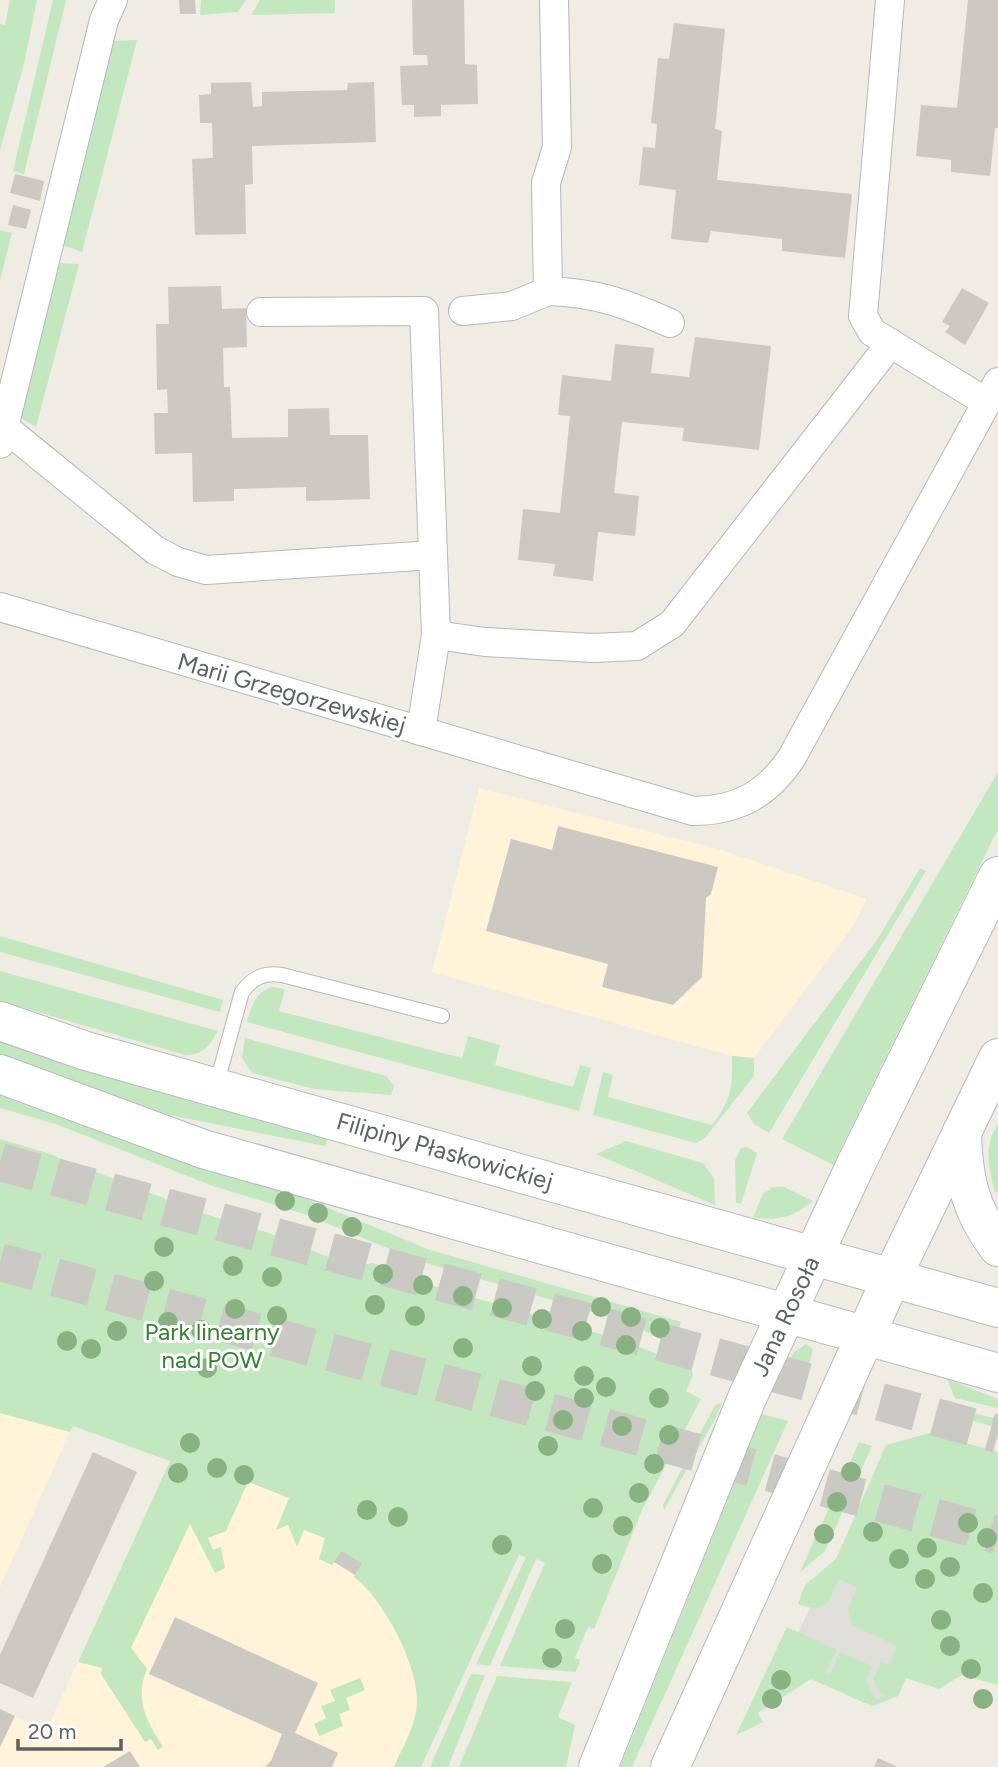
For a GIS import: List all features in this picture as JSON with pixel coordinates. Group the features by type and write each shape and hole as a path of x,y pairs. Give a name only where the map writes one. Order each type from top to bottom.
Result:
{"main road":[{"name":"Jana Rosoła","path":"598,1767 747,1398 998,876"},
{"name":"Filipiny Płaskowickiej","path":"0,1021 86,1051 998,1308"},
{"path":"670,1767 891,1279 998,1058"},
{"path":"0,1074 203,1149 998,1373"},
{"path":"962,1129 963,1171 969,1194 998,1248"}],"street":[{"path":"113,0 104,20 2,436 155,550 178,562 206,570 433,555"},
{"path":"548,291 546,183 557,147 554,0"},
{"path":"421,731 693,811 713,811 751,799 781,774 792,757 992,392 872,332 863,316 890,0"},
{"path":"463,311 512,306 548,291 589,293 627,304 670,323"},
{"name":"Marii Grzegorzewskiej","path":"0,607 421,731 436,635 424,311 261,312"},
{"path":"436,635 485,642 593,648 637,646 658,634 672,624 891,343"}],"lane":[{"path":"216,1086 242,992 259,976 282,975 442,1016"}],"shaded area":[{"path":"479,788 721,850 867,899 853,926 754,1058 732,1056 432,972"},
{"path":"0,1413 70,1432 0,1587"},
{"path":"170,1461 342,1506 429,1699 398,1767 0,1767 0,1709 46,1731"},
{"path":"834,1576 861,1584 915,1657 898,1696 872,1706 775,1663 790,1629 798,1633 810,1608"}],"green space":[{"path":"10,0 37,0 24,64 0,150 0,24 5,25"},
{"path":"53,0 66,0 24,174 13,171"},
{"path":"201,0 246,0 238,12 200,15"},
{"path":"260,0 335,0 335,13 251,15"},
{"path":"137,40 82,252 62,245 109,45 114,41"},
{"path":"0,230 12,233 0,280"},
{"path":"58,263 79,264 36,427 22,419 22,408"},
{"path":"998,772 998,829 833,1165 782,1139"},
{"path":"920,868 926,871 769,1133 754,1124 747,1113 877,940"},
{"path":"0,936 223,1000 220,1012 0,952"},
{"path":"0,971 218,1031 205,1049 185,1055 0,1001"},
{"path":"273,987 285,989 279,1011 462,1058 468,1036 500,1045 495,1065 573,1087 580,1065 591,1068 579,1111 247,1022 258,996"},
{"path":"0,1036 328,1139 325,1146 139,1109 0,1057"},
{"path":"245,1038 386,1076 394,1086 391,1095 314,1089 252,1073 242,1058"},
{"path":"732,1056 754,1058 754,1076 705,1138 696,1143 593,1115 603,1072 613,1075 608,1097 712,1125 730,1093"},
{"path":"0,1086 314,1202 430,1250 681,1322 674,1347 630,1323 419,1261 304,1214 210,1185 56,1124 0,1108"},
{"path":"998,1124 998,1190 995,1193 989,1166 989,1149"},
{"name":"Park linearny nad POW","path":"0,1139 47,1153 205,1214 266,1232 353,1267 373,1263 434,1286 621,1340 691,1367 693,1375 686,1391 701,1399 642,1510 594,1629 588,1627 575,1658 580,1660 576,1672 500,1666 545,1563 536,1559 490,1666 476,1664 526,1557 519,1555 421,1767 394,1767 415,1718 415,1685 405,1651 387,1616 354,1577 361,1563 341,1552 332,1565 319,1559 325,1538 304,1530 297,1547 288,1525 276,1530 289,1498 248,1482 226,1531 208,1538 213,1550 221,1547 225,1568 215,1573 190,1524 131,1648 147,1669 142,1691 144,1710 163,1747 158,1750 151,1739 145,1742 101,1674 102,1668 78,1662 170,1461 73,1426 70,1432 0,1413"},
{"path":"626,1141 703,1163 714,1178 715,1205 596,1154"},
{"path":"747,1147 757,1153 741,1204 736,1203 735,1160 741,1148"},
{"path":"773,1187 784,1187 813,1201 785,1217 753,1217 763,1194"},
{"path":"806,1344 813,1349 804,1385 778,1377 794,1352"},
{"path":"947,1379 998,1399 998,1408 955,1398"},
{"path":"722,1403 664,1510 663,1505 715,1405"},
{"path":"952,1408 998,1419 998,1428 942,1412"},
{"path":"762,1414 788,1421 632,1767 620,1767"},
{"path":"930,1433 998,1452 998,1685 962,1675 939,1689 906,1678 898,1696 872,1706 811,1679 758,1713 763,1722 736,1735 787,1627 837,1650 825,1673 830,1675 840,1652 872,1666 866,1680 877,1701 886,1696 881,1694 873,1680 881,1662 889,1665 897,1646 852,1625 848,1610 857,1587 839,1579 825,1605 815,1608 798,1604 805,1585 836,1559 886,1445"},
{"path":"859,1442 872,1446 825,1551 800,1572"},
{"path":"471,1674 485,1675 448,1767 430,1767"},
{"path":"497,1676 572,1682 558,1717 575,1725 566,1767 459,1767"},
{"path":"360,1678 365,1690 346,1698 350,1710 339,1714 343,1726 319,1736 314,1724 326,1718 321,1706 335,1701 330,1690"}],"building":[{"path":"179,0 195,0 196,14 180,14"},
{"path":"412,0 464,0 465,64 477,65 478,104 441,105 441,116 414,117 414,105 402,105 400,66 428,65 427,55 413,55"},
{"path":"968,0 998,0 998,128 995,128 990,176 951,172 951,160 916,156 921,105 957,108"},
{"path":"674,23 725,29 715,129 722,131 717,180 852,194 845,258 782,251 782,239 711,231 708,243 671,239 676,190 639,185 643,147 655,148 657,124 651,123 658,58 669,59"},
{"path":"251,82 253,107 262,106 262,92 347,90 348,83 374,82 376,142 252,146 253,184 245,185 246,234 195,235 192,159 213,158 212,123 200,123 199,95 211,94 211,83"},
{"path":"15,174 44,181 40,201 10,193"},
{"path":"13,205 31,210 26,229 8,225"},
{"path":"221,286 222,309 246,308 247,347 223,348 224,387 230,387 232,438 288,437 288,409 329,408 330,435 368,435 370,499 306,501 306,487 234,489 234,501 193,502 192,453 155,454 154,413 168,413 167,389 157,390 156,324 169,324 168,287"},
{"path":"962,288 989,303 965,345 945,332 950,326 942,322"},
{"path":"695,337 771,346 759,450 682,441 684,428 622,422 614,493 639,496 635,536 598,532 593,581 553,576 555,564 518,560 523,509 560,513 570,416 558,415 562,375 611,381 615,344 654,348 651,373 689,377"},
{"path":"558,826 718,867 711,894 706,898 702,977 673,1005 602,987 608,964 486,931 511,839 552,850"},
{"path":"93,1452 137,1472 33,1698 0,1683 0,1655"},
{"path":"341,1551 362,1563 355,1575 334,1562"},
{"path":"175,1617 318,1683 295,1733 338,1753 332,1767 265,1767 271,1761 282,1734 149,1674"},
{"path":"0,1709 15,1716 0,1747"},
{"path":"130,1751 140,1767 103,1767"},
{"path":"878,1758 898,1767 874,1767"}],"tunnel":[{"path":"0,1162 998,1434"},
{"path":"0,1262 998,1535"}]}
